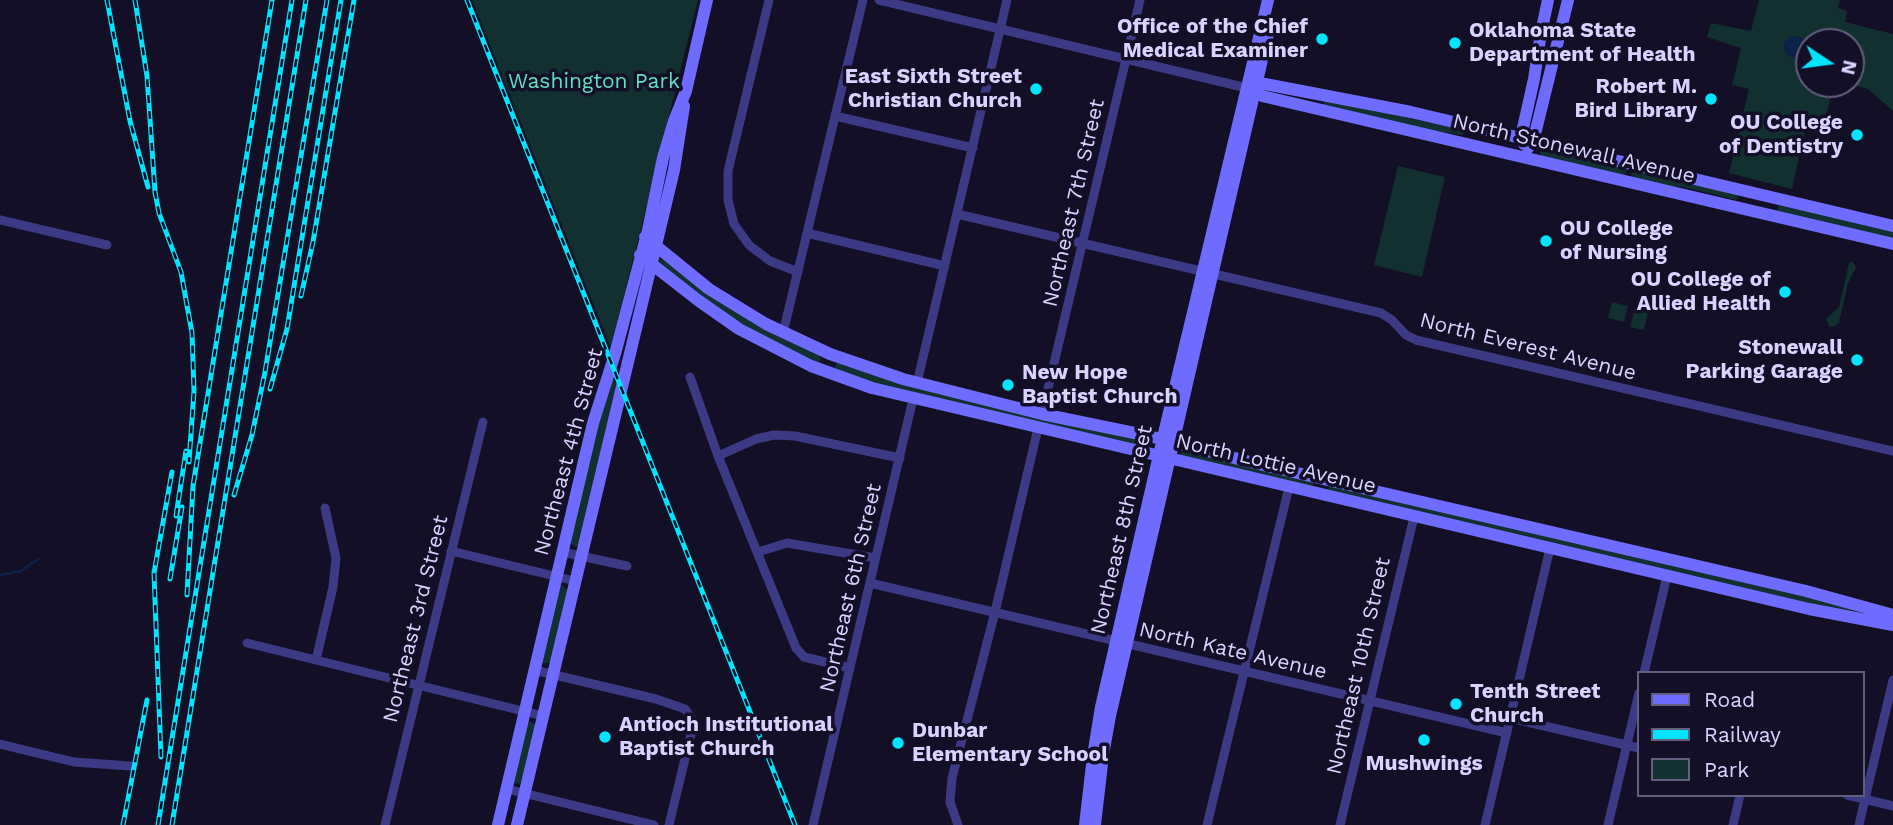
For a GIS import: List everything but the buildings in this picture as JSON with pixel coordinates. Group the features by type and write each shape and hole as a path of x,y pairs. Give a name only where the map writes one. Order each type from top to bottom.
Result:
{"main road":[{"name":"Northeast 4th Street","path":"517,825 644,295 651,264 651,241 674,170 683,123 685,91 708,0"},
{"name":"Northeast 8th Street","path":"1253,89 1268,0"},
{"name":"Northeast 8th Street","path":"1085,825 1095,738 1121,643 1208,273 1276,0"},
{"path":"1524,157 1527,140 1523,128 1548,0"},
{"path":"1527,140 1536,130 1568,0"},
{"name":"North Stonewall Avenue","path":"1253,89 1268,85 1411,112 1893,226"},
{"name":"North Stonewall Avenue","path":"1253,89 1262,96 1893,244"},
{"name":"Northeast 4th Street","path":"498,825 593,423 615,354 640,255 651,241"},
{"name":"North Lottie Avenue","path":"651,241 725,300 783,333 845,360 917,383 1806,590 1893,615"},
{"name":"North Lottie Avenue","path":"640,255 739,329 791,357 840,378 913,399 1809,610 1893,625"},
{"path":"644,295 655,284 669,282 677,285"},
{"name":"Northeast 8th Street","path":"1095,825 1104,742 1121,643"}],"street":[{"path":"769,0 729,171 728,200 734,224 749,245 776,264 797,272"},
{"path":"783,333 863,0"},
{"name":"North Stonewall Avenue","path":"879,0 1253,89"},
{"path":"917,383 1007,0"},
{"name":"Northeast 7th Street","path":"1042,414 1140,0"},
{"path":"835,116 973,148"},
{"name":"North Everest Avenue","path":"957,214 1381,313 1406,335 1416,340 1893,451"},
{"path":"0,220 107,245"},
{"path":"807,233 945,266"},
{"path":"690,377 718,456 796,649 804,657 850,668"},
{"name":"Northeast 6th Street","path":"813,825 913,399"},
{"name":"Northeast 3rd Street","path":"385,825 483,422"},
{"path":"958,825 950,802 951,778 995,612 1038,428"},
{"path":"718,456 756,439 774,435 795,436 900,458"},
{"path":"1207,825 1289,487"},
{"path":"316,660 333,587 336,558 325,508"},
{"name":"Northeast 10th Street","path":"1340,825 1414,517"},
{"path":"758,552 788,543 875,558"},
{"path":"1485,825 1550,548"},
{"path":"451,551 575,581"},
{"path":"562,552 626,566"},
{"path":"1644,671 1667,576"},
{"name":"North Kate Avenue","path":"870,583 1507,733"},
{"path":"247,643 543,716"},
{"path":"534,670 656,699 685,709 691,718 692,730 669,825"},
{"path":"1859,825 1893,680"},
{"path":"1608,825 1638,698"},
{"path":"1510,718 1638,748"},
{"path":"0,744 74,762 130,766"},
{"path":"506,789 654,825"},
{"path":"1733,825 1740,797"},
{"path":"1856,797 1893,806"}],"green space":[{"name":"Washington Park","path":"472,0 698,0 611,348"},
{"path":"1759,0 1840,0 1838,8 1847,11 1845,22 1893,34 1893,111 1865,88 1865,28 1795,28 1795,98 1831,98 1821,134 1805,131 1792,189 1729,173 1749,89 1732,85 1741,48 1707,37 1711,23 1751,31"},
{"path":"1328,100 1463,130 1465,133 1462,135 1416,128 1323,106"},
{"path":"1543,149 1627,168 1624,177 1543,157 1540,153"},
{"path":"1398,166 1445,177 1422,277 1374,265"},
{"path":"1632,169 1738,194 1737,200 1684,187 1631,179"},
{"path":"1779,205 1893,231 1893,240 1777,211"},
{"path":"661,259 817,352 821,359 819,364 746,331 658,262"},
{"path":"1852,261 1856,267 1848,283 1839,323 1833,327 1829,326 1826,319 1839,307 1849,263"},
{"path":"1612,302 1628,306 1624,322 1608,318"},
{"path":"1636,304 1649,307 1644,330 1630,327"},
{"path":"842,362 1150,442 1149,446 920,399 834,369 836,364"},
{"path":"612,376 617,385 579,544 576,547 569,542 595,431"},
{"path":"1181,452 1314,481 1313,487 1180,457"},
{"path":"1329,485 1814,595 1893,623 1328,491"},
{"path":"562,585 568,590 551,663 541,663 558,587"},
{"path":"530,721 536,725 523,780 519,784 514,783 512,779 525,723"}],"water":[{"path":"1795,36 1795,58 1787,55 1784,47 1787,39"}],"waterway":[{"path":"0,575 21,571 38,559"}],"railway":[{"path":"107,0 130,121 148,187"},
{"path":"135,0 147,76 155,192 159,213 181,272 192,333 194,391 189,462"},
{"path":"187,595 193,486 272,0"},
{"path":"158,825 292,0"},
{"path":"172,825 306,0"},
{"path":"234,495 252,435 265,372 327,0"},
{"path":"270,389 287,329 341,0"},
{"path":"301,296 313,242 354,0"},
{"path":"467,0 795,825"},
{"path":"176,516 186,451"},
{"path":"161,757 154,573 172,472"},
{"path":"170,579 182,507"},
{"path":"123,825 147,700"}],"place":[{"name":"Office of the Chief Medical Examiner","path":"1322,39"},
{"name":"Oklahoma State Department of Health","path":"1455,43"},
{"name":"East Sixth Street Christian Church","path":"1036,89"},
{"name":"Robert M. Bird Library","path":"1711,99"},
{"name":"OU College of Dentistry","path":"1857,135"},
{"name":"OU College of Nursing","path":"1546,241"},
{"name":"OU College of Allied Health","path":"1785,292"},
{"name":"Stonewall Parking Garage","path":"1857,360"},
{"name":"New Hope Baptist Church","path":"1008,385"},
{"name":"Tenth Street Church","path":"1456,704"},
{"name":"Antioch Institutional Baptist Church","path":"605,737"},
{"name":"Mushwings","path":"1424,740"},
{"name":"Dunbar Elementary School","path":"898,743"}]}
